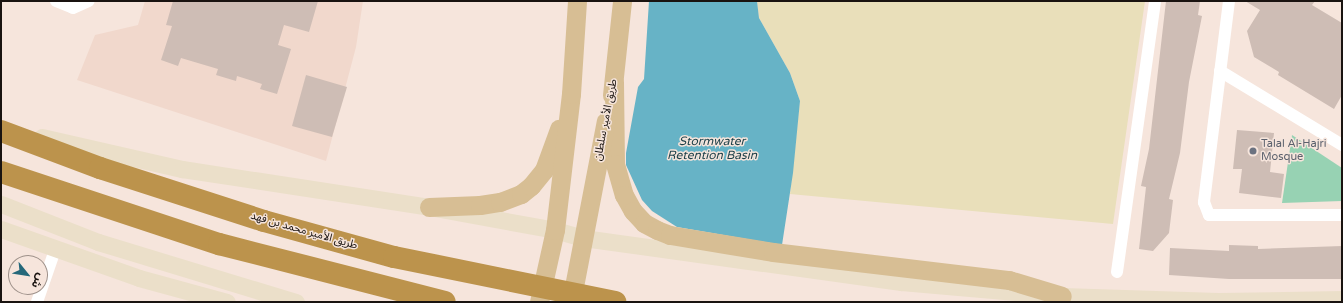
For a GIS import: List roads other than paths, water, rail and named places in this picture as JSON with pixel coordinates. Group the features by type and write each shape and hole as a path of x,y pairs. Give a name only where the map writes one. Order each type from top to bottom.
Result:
{"highway":[{"name":"طريق الأمير محمد بن فهد","path":"1,131 122,176 264,221 394,257 615,302"},
{"path":"1,172 219,244 445,302"}],"main road":[{"path":"539,302 555,230 571,94 577,1"},
{"name":"طريق الأمير سلطان","path":"571,302 614,82 622,1"},
{"path":"614,82 615,164 624,195 641,219 656,230 670,235 773,252 1009,280 1062,296"},
{"path":"429,207 500,202 521,194 531,186 544,170 571,94"},
{"path":"1,124 58,142 182,169 429,207 555,230 583,238 901,282 1062,296 1218,301 1342,299"},
{"path":"1,204 98,242 296,302"},
{"path":"1,229 55,250 139,278 227,302"}],"street":[{"path":"56,1 73,8 89,1"},
{"path":"1117,272 1155,1"},
{"path":"1229,1 1204,202 1209,215 1342,215"},
{"path":"1220,71 1342,145"},
{"path":"37,302 55,250"}],"water":[{"name":"Stormwater Retention Basin","path":"649,1 757,1 759,18 790,73 800,101 793,173 782,245 677,227 652,211 642,200 626,165 626,153 638,87 644,79"}],"place":[{"name":"Talal Al-Hajri Mosque","path":"1253,151"}]}
